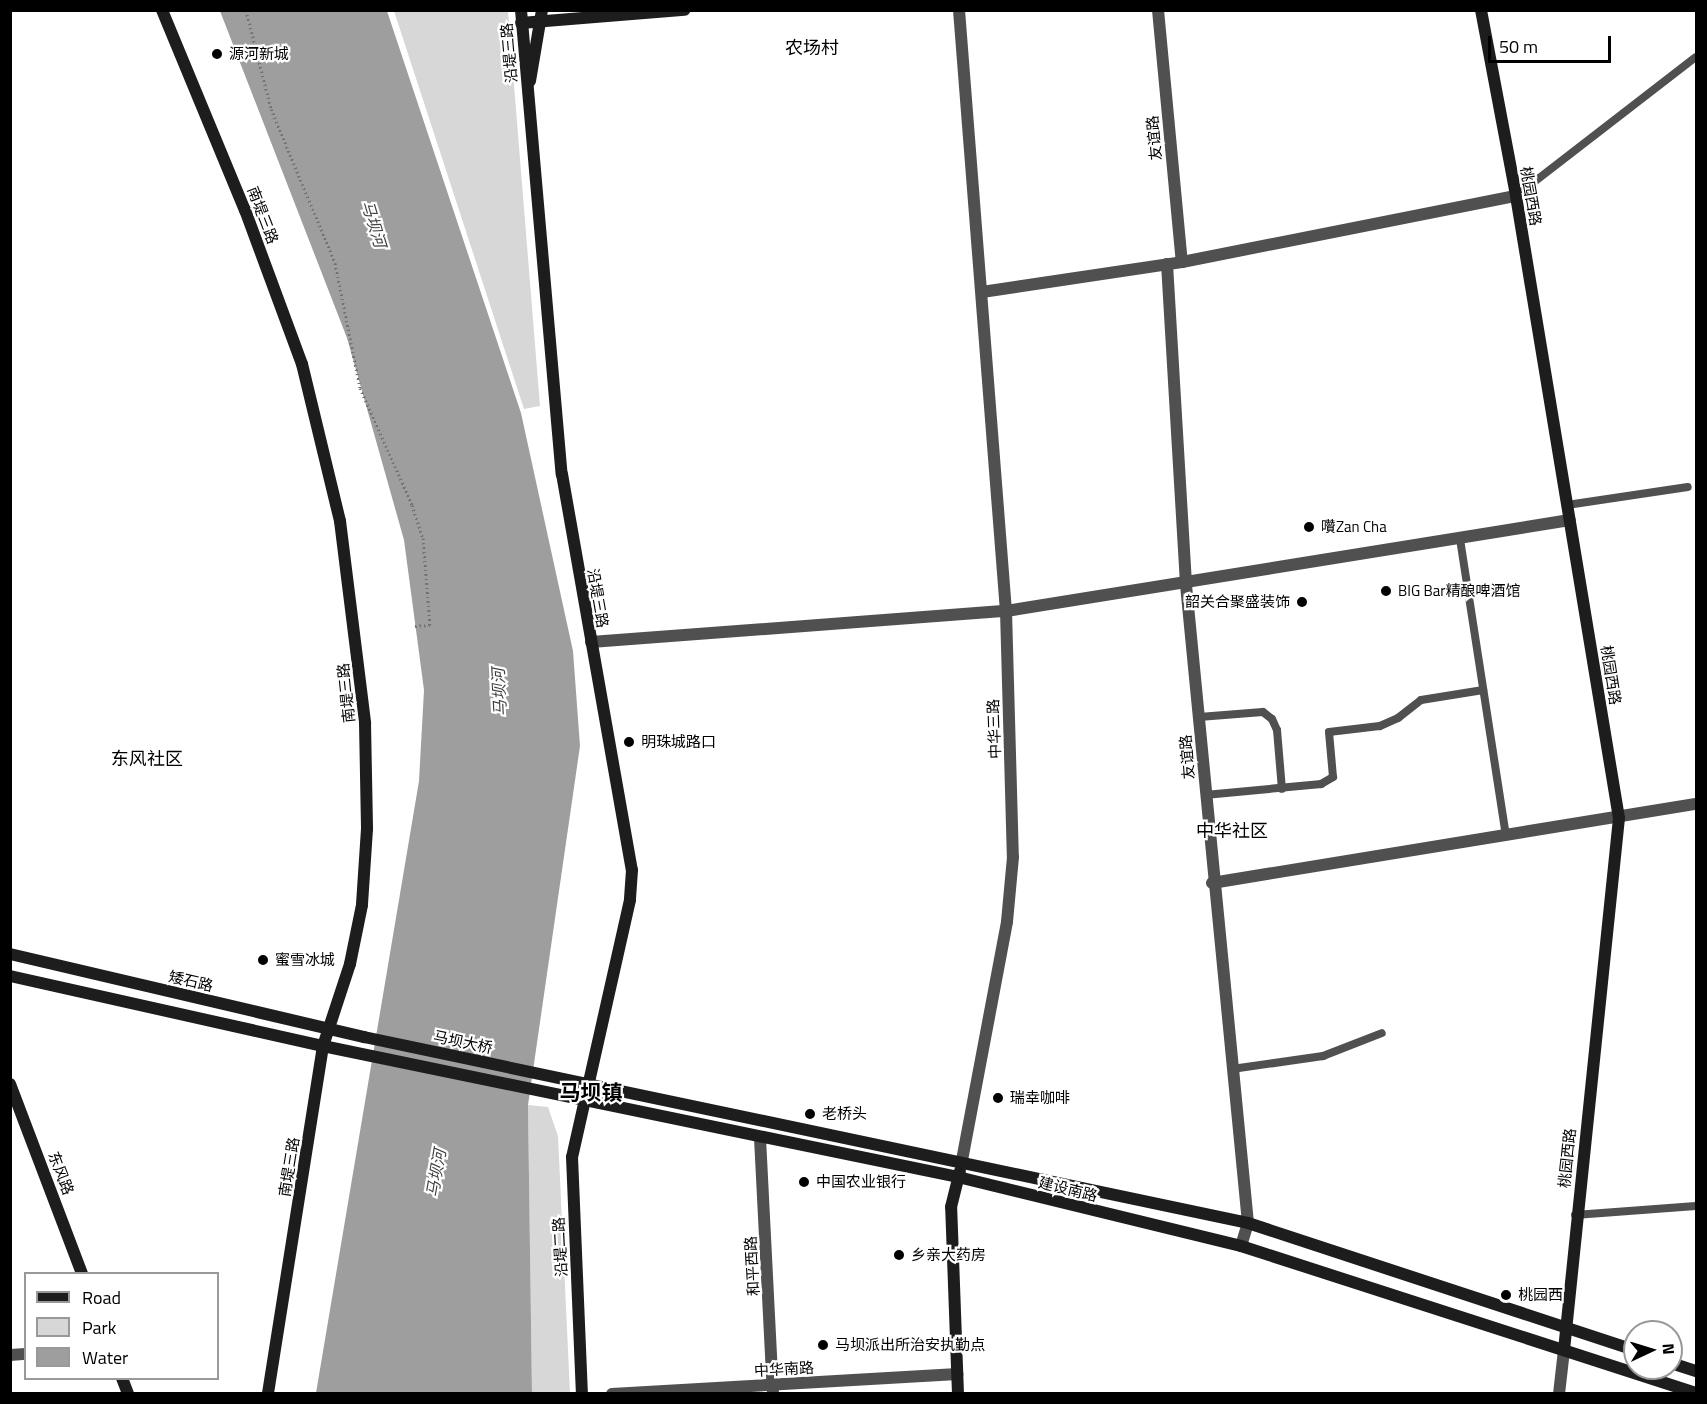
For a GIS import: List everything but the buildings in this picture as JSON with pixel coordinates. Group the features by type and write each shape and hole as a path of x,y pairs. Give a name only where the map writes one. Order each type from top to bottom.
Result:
{"main road":[{"name":"南堤三路","path":"162,10 245,210 302,364 340,521 365,723 367,829 357,934 323,1046 268,1394"},
{"path":"521,17 684,10"},
{"name":"桃园西路","path":"1481,10 1516,196 1619,818 1575,1215 1564,1350"},
{"name":"沿堤三路","path":"527,94 542,16"},
{"name":"沿堤三路","path":"521,17 562,474 630,852 632,888 583,1100"},
{"name":"矮石路","path":"10,954 364,1037"},
{"path":"10,976 323,1046"},
{"name":"马坝大桥","path":"364,1037 557,1077"},
{"name":"建设南路","path":"323,1046 760,1138 958,1177 1241,1246 1696,1393"},
{"name":"建设南路","path":"557,1077 1248,1223 1623,1346"},
{"name":"东风路","path":"10,1084 81,1272"},
{"name":"沿堤二路","path":"582,1394 572,1157 583,1100"},
{"path":"958,1394 951,1207 962,1161"}],"street":[{"name":"中华三路","path":"959,10 1006,611 1012,890 962,1161"},
{"name":"友谊路","path":"1158,10 1182,262"},
{"path":"982,292 1182,262 1516,196"},
{"name":"友谊路","path":"1167,264 1186,585 1212,883 1248,1223 1241,1246"},
{"path":"591,642 1006,611 1186,585 1570,520"},
{"path":"1212,883 1696,804"},
{"name":"和平西路","path":"760,1138 773,1389"},
{"path":"1559,1394 1564,1350"},
{"name":"中华南路","path":"612,1394 773,1389 957,1374"}],"lane":[{"path":"1516,196 1696,57"},
{"path":"1567,505 1688,487"},
{"path":"1460,539 1506,836"},
{"path":"1205,795 1321,784 1333,777 1329,732 1380,726 1398,718 1420,700 1483,690"},
{"path":"1198,717 1263,712 1272,719 1277,730 1282,789"},
{"path":"1232,1069 1323,1056 1383,1033"},
{"path":"1575,1215 1696,1206"}],"path":[{"path":"246,10 271,109 335,263 360,388 420,531 430,625 413,626"}],"green space":[{"path":"394,11 508,11 540,406 524,409"},
{"path":"528,1105 548,1107 558,1136 570,1393 532,1393"}],"water":[{"name":"马坝河","path":"220,11 387,11 521,413 573,651 580,746 528,1105 532,1393 316,1393 419,781 424,690 404,540 347,338"}],"place":[{"name":"源河新城","path":"217,54"},
{"name":"囋Zan Cha","path":"1309,527"},
{"name":"BIG Bar精酿啤酒馆","path":"1386,591"},
{"name":"韶关合聚盛装饰","path":"1302,602"},
{"name":"明珠城路口","path":"629,742"},
{"name":"蜜雪冰城","path":"263,960"},
{"name":"瑞幸咖啡","path":"998,1098"},
{"name":"老桥头","path":"810,1114"},
{"name":"中国农业银行","path":"804,1182"},
{"name":"乡亲大药房","path":"899,1255"},
{"name":"桃园西","path":"1506,1295"},
{"name":"马坝派出所治安执勤点","path":"823,1345"}],"district":[{"name":"农场村","path":"812,48"},
{"name":"东风社区","path":"147,759"},
{"name":"中华社区","path":"1232,831"},
{"name":"马坝镇","path":"591,1092"}]}
